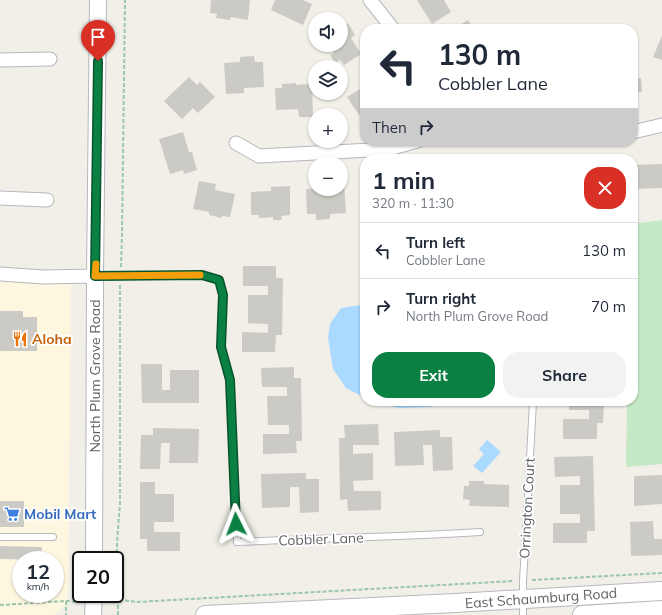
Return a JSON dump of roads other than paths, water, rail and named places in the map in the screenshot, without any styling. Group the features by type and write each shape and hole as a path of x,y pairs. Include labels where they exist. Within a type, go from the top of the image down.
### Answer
{"main road":[{"name":"East Schaumburg Road","path":"205,615 447,604 522,607 662,591"},
{"name":"East Schaumburg Road","path":"582,615 662,610"}],"street":[{"name":"North Plum Grove Road","path":"94,551 98,0"},
{"path":"370,0 389,24"},
{"path":"0,60 50,59"},
{"path":"638,131 662,125"},
{"path":"236,143 259,156 389,149 400,146"},
{"path":"0,198 47,200"},
{"path":"0,274 44,277 95,276"},
{"path":"93,615 94,603"}],"lane":[{"name":"Cobbler Lane","path":"95,276 202,275 219,280 223,295 221,347 230,380 237,542 480,532"},
{"name":"Orrington Court","path":"522,607 533,406"},
{"path":"0,537 52,537"}],"water":[{"path":"360,305 360,395 346,388 333,369 328,338 330,324 341,308"},
{"path":"389,406 434,406 430,407 400,408"},
{"path":"487,440 501,452 482,473 473,466 484,454 479,449"}],"place":[{"name":"Aloha","path":"20,339"},
{"name":"Mobil Mart","path":"12,514"}]}
